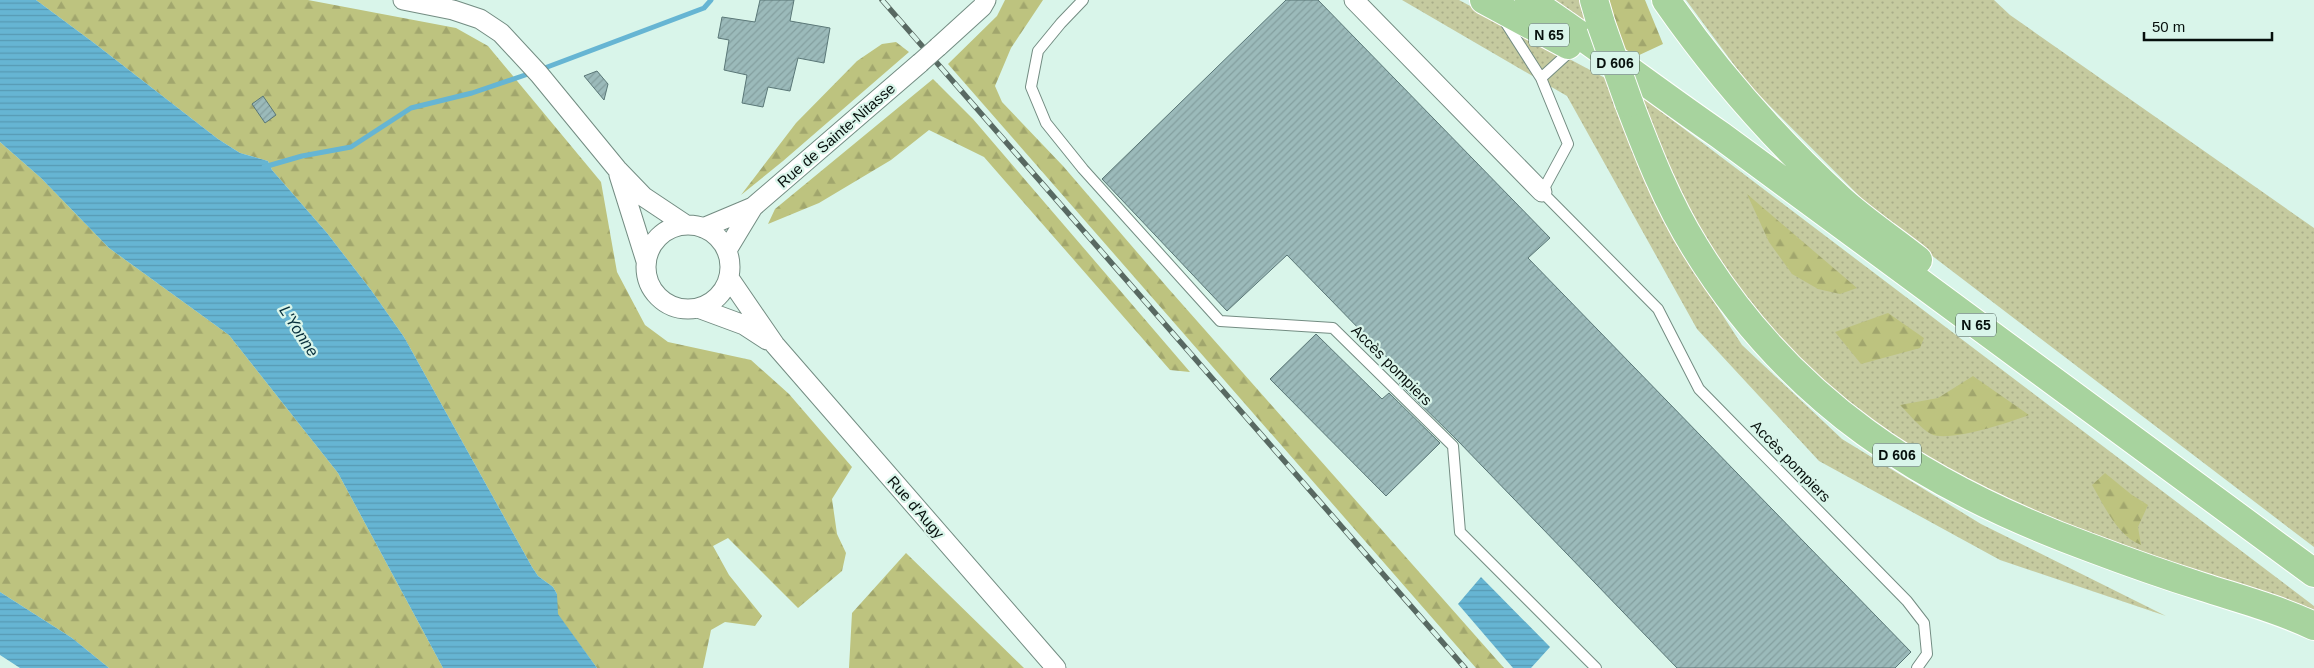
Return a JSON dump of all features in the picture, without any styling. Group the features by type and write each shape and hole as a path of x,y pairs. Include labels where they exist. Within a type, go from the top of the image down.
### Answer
{"main road":[{"name":"N 65","path":"1529,0 1581,34 1635,92"},
{"path":"1666,0 1720,73 1841,200 2202,479 2233,512 2314,573"},
{"name":"N 65","path":"1490,3 1574,48 1635,92 1720,135 1918,283 2233,512"},
{"name":"D 606","path":"1598,12 1635,92 1648,154 1667,196 1695,246 1719,284 1750,325 1787,366 1840,415 1885,448 1985,505 2090,548 2267,608 2314,626"}],"street":[{"path":"403,0 453,10 480,19 501,33 536,70 617,169 644,197 695,226 713,233 727,250 730,264 729,278 725,288 718,297 698,308 685,309 671,306 660,298 651,287 646,274 646,260 617,169"},
{"name":"Rue de Sainte-Nitasse","path":"727,250 753,207 920,63 982,7 986,0"},
{"path":"1354,0 1542,192"},
{"name":"Rue de Sainte-Nitasse","path":"695,226 753,207"},
{"path":"646,260 651,247 660,235 672,228 695,226"},
{"name":"Rue d'Augy","path":"729,278 775,345 1056,668"},
{"name":"Rue d'Augy","path":"698,308 744,325 775,345"}],"lane":[{"name":"Accès pompiers","path":"1083,0 1061,22 1038,51 1031,87 1046,123 1083,169 1220,321 1333,328 1454,446 1460,532 1596,668"},
{"path":"1490,3 1541,78 1568,144 1542,192"},
{"path":"1541,78 1574,48"},
{"name":"Accès pompiers","path":"1542,192 1658,309 1699,389 1907,601 1924,623 1927,654 1917,668"}],"green space":[{"path":"36,0 308,0 456,28 488,46 601,182 617,272 645,325 668,342 751,360 789,394 852,467 832,499 837,534 846,553 842,571 798,608 728,538 713,546 729,575 762,616 755,626 725,622 711,630 703,668 597,668 557,614 557,594 553,587 538,576 532,567 404,337 327,233 272,170 268,161 240,153 218,139"},
{"path":"1005,0 1043,0 1011,48 995,86 1002,102 1063,166 1167,287 1504,668 1476,668 948,64 997,16"},
{"path":"1402,0 1459,0 1605,78 1679,248 1742,345 1842,439 1981,524 2166,616 2000,560 1819,461 1697,329 1567,96"},
{"path":"1546,0 1583,0 1593,33"},
{"path":"1607,0 1645,0 1663,44 1635,57 1622,48"},
{"path":"1686,0 1994,0 2010,15 2314,228 2314,547 1876,213 1749,85"},
{"path":"896,42 909,52 741,195 796,123 857,61 882,44"},
{"path":"933,79 973,119 1190,372 1170,370 984,157 929,130 891,160 819,203 768,224 775,209"},
{"path":"1638,94 2314,606 2314,619 1987,499 1846,409 1730,286 1688,211"},
{"path":"0,142 41,178 109,248 229,335 338,473 443,668 109,668 72,638 0,592"},
{"path":"1747,194 1857,288 1840,294 1818,289 1792,274 1769,242"},
{"path":"1888,313 1924,338 1920,348 1861,364 1835,332"},
{"path":"1973,376 2029,415 1965,434 1939,436 1931,434 1923,428 1900,405 1938,398"},
{"path":"2105,473 2132,495 2148,505 2138,527 2141,545 2132,541 2118,527 2092,485"},
{"path":"906,553 1024,668 849,668 852,613"}],"water":[{"name":"L'Yonne","path":"0,0 36,0 218,139 240,153 268,161 272,170 327,233 404,337 532,567 538,576 553,587 557,594 558,614 597,668 443,668 338,473 229,335 109,248 41,178 0,142"},
{"path":"1481,577 1550,647 1531,668 1513,668 1458,604"},
{"path":"0,592 72,638 109,668 20,668 0,655"}],"building":[{"path":"760,0 794,0 790,21 830,28 824,63 798,58 790,91 768,87 763,107 742,103 747,75 724,70 729,40 718,38 722,17 755,22"},
{"path":"1286,0 1318,0 1550,238 1528,258 1911,652 1895,668 1677,668 1458,441 1399,383 1406,377 1287,255 1227,311 1102,179"},
{"path":"597,71 608,84 604,100 584,76"},
{"path":"263,96 276,115 265,123 252,104"},
{"path":"1316,334 1382,399 1389,393 1440,443 1386,496 1270,379"}],"waterway":[{"path":"542,69 704,8 711,0"},
{"path":"264,167 302,156 351,147 411,108 472,93 531,73"}],"railway":[{"path":"882,0 1465,668"}]}
